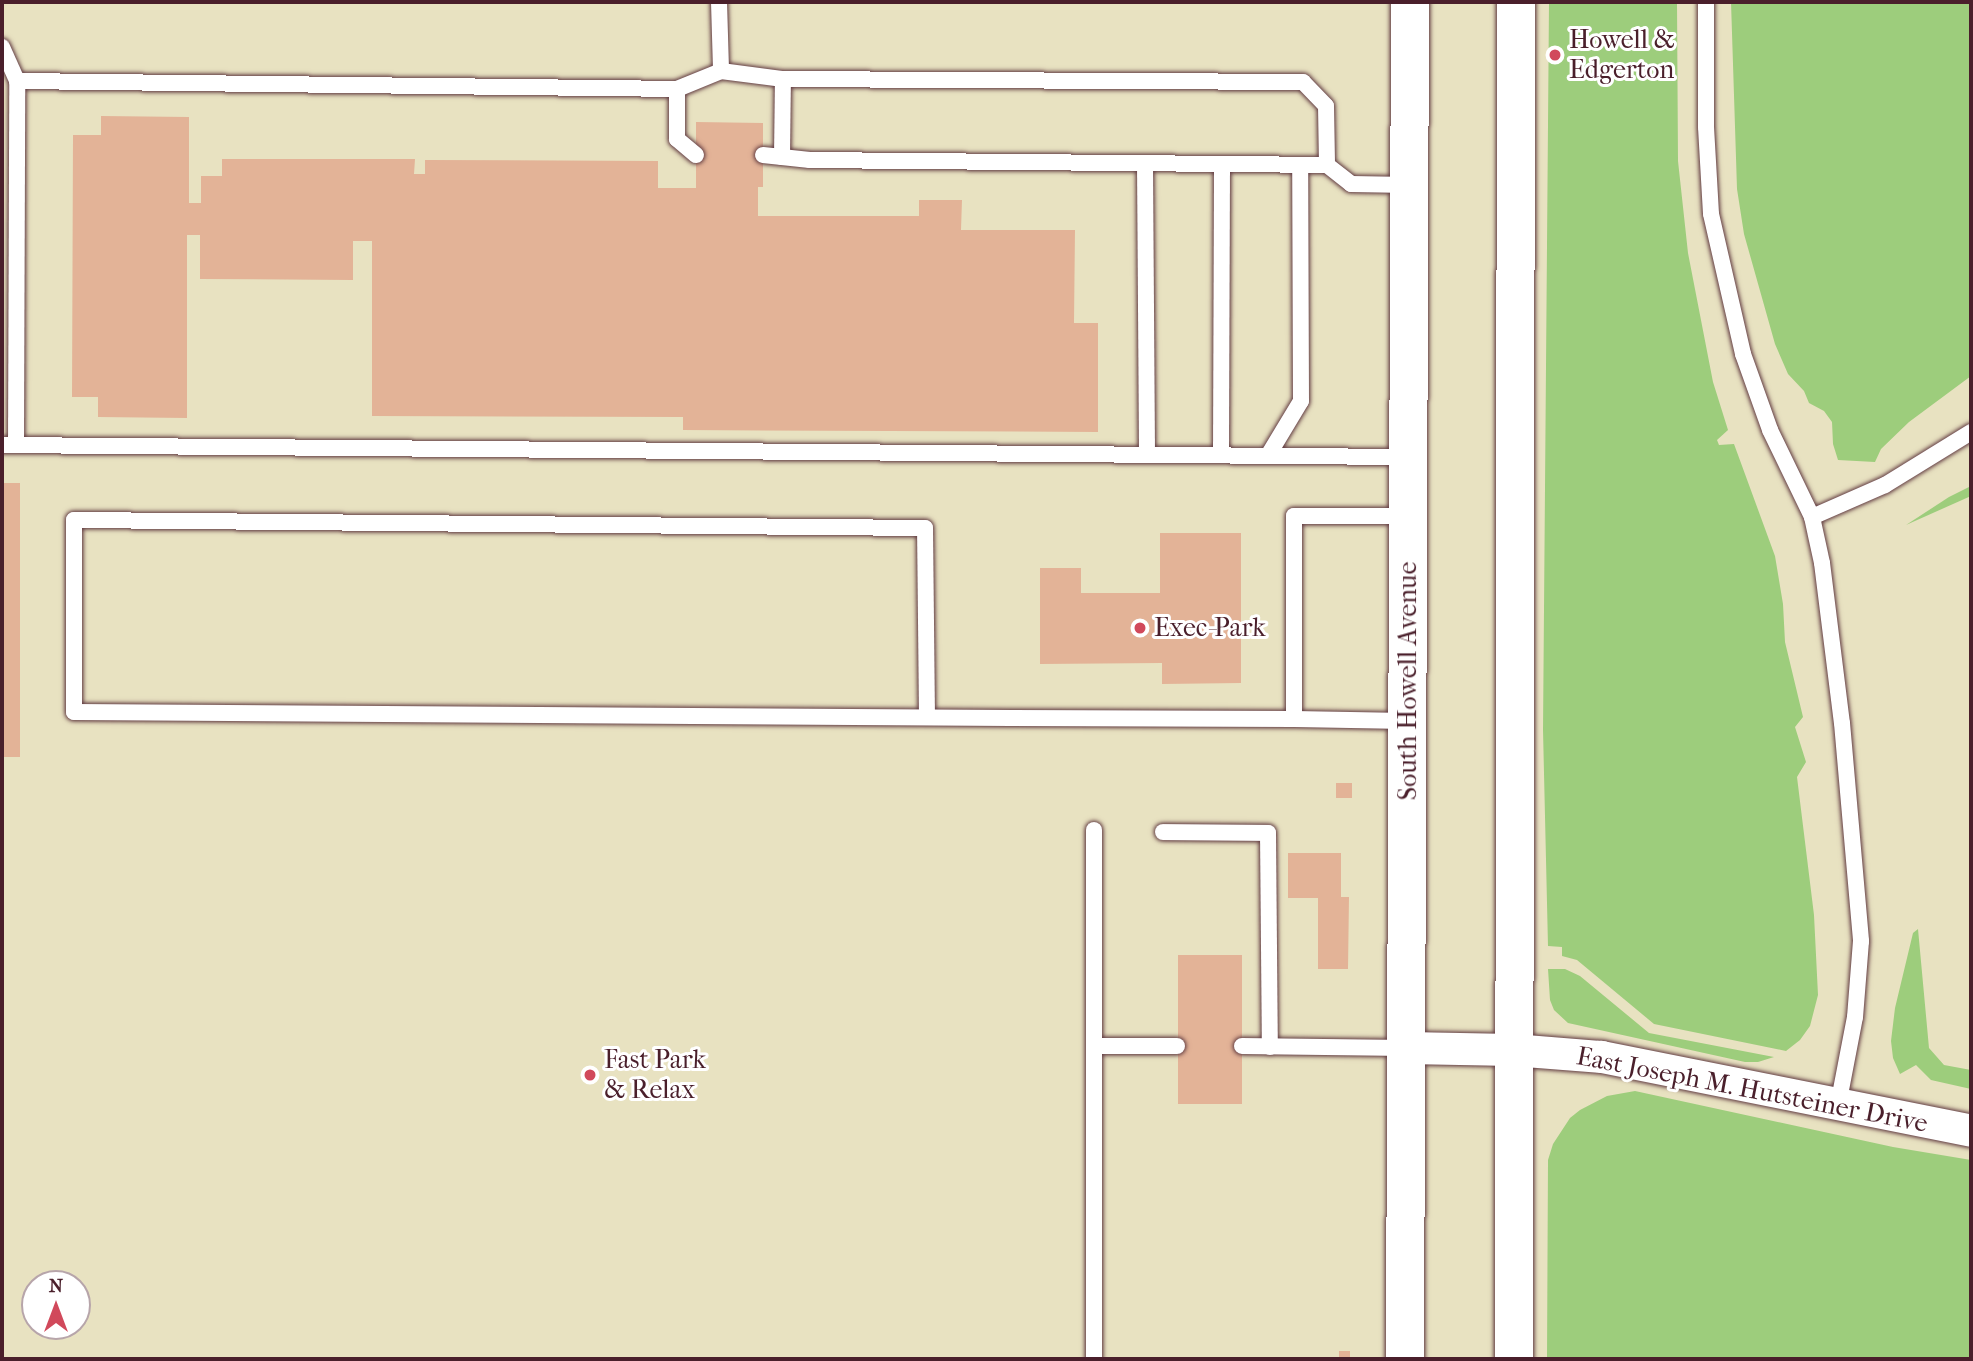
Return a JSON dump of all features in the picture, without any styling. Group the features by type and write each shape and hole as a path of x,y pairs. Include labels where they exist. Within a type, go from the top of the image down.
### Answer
{"main road":[{"name":"South Howell Avenue","path":"1405,1359 1410,2"},
{"path":"1514,1359 1516,2"}],"street":[{"name":"East Joseph M. Hutsteiner Drive","path":"1407,1048 1513,1050 1602,1057 1971,1131"}],"lane":[{"path":"719,2 722,71"},
{"path":"1706,2 1707,170 1713,226 1743,354 1770,430 1812,517 1822,563 1841,709 1861,941 1855,1017 1838,1105"},
{"path":"2,47 17,81 9,445 1409,457"},
{"path":"17,81 677,89 722,71 783,79 1303,82 1326,106 1327,165"},
{"path":"782,157 783,79"},
{"path":"677,89 677,139 696,155"},
{"path":"763,155 1145,164 1327,165 1351,184 1410,185"},
{"path":"1145,164 1147,453"},
{"path":"1222,165 1222,454"},
{"path":"1269,454 1301,401 1300,165"},
{"path":"1812,517 1885,485 1971,432"},
{"path":"1294,719 1294,516 1409,516"},
{"path":"927,718 925,528 74,520 74,712 927,718 1294,719 1408,721"},
{"path":"1094,830 1094,1359"},
{"path":"1163,832 1268,833 1270,1047"},
{"path":"1094,1046 1177,1046"},
{"path":"1242,1046 1407,1048"}],"green space":[{"path":"1549,2 1677,2 1678,161 1688,253 1713,382 1728,430 1717,440 1719,445 1734,444 1775,556 1783,604 1785,642 1803,717 1795,727 1806,762 1797,777 1814,915 1818,995 1810,1026 1800,1040 1786,1051 1654,1024 1577,960 1562,956 1562,947 1548,946 1543,730"},
{"path":"1731,2 1971,2 1971,376 1909,422 1881,449 1875,462 1838,460 1833,444 1832,422 1824,411 1809,403 1804,391 1788,374 1775,344 1744,234 1737,189"},
{"path":"1971,486 1971,496 1906,525 1949,497"},
{"path":"1918,929 1929,1048 1944,1065 1971,1070 1971,1089 1931,1080 1916,1065 1900,1074 1893,1058 1891,1041 1895,1008 1913,933"},
{"path":"1548,969 1565,969 1580,976 1649,1033 1774,1057 1758,1062 1745,1062 1568,1023 1554,1010 1550,1000"},
{"path":"1635,1091 1893,1147 1971,1160 1971,1359 1547,1359 1548,1160 1553,1144 1570,1118 1580,1110 1607,1096"}],"building":[{"path":"101,116 189,117 189,203 201,203 201,176 222,176 222,159 415,159 414,174 425,174 425,160 658,161 658,188 696,188 696,122 763,123 763,187 758,187 758,216 919,216 919,200 962,200 961,230 1075,230 1074,323 1098,323 1098,432 683,430 683,417 372,416 372,241 353,241 353,280 200,279 200,235 187,235 187,418 98,417 98,397 72,397 73,135 101,135"},
{"path":"2,483 20,483 20,757 2,757"},
{"name":"Exec-Park","path":"1160,533 1241,533 1241,683 1162,684 1162,663 1040,664 1040,568 1081,568 1081,593 1160,593"},
{"path":"1336,783 1352,783 1352,798 1336,798"},
{"path":"1288,853 1341,853 1341,897 1349,897 1348,969 1318,969 1318,898 1288,898"},
{"path":"1178,955 1242,955 1242,1104 1178,1104"},
{"path":"1339,1351 1350,1351 1350,1359 1339,1359"}],"place":[{"name":"Howell & Edgerton","path":"1555,55"},
{"name":"Exec-Park","path":"1140,628"},
{"name":"Fast Park & Relax","path":"590,1075"}]}
